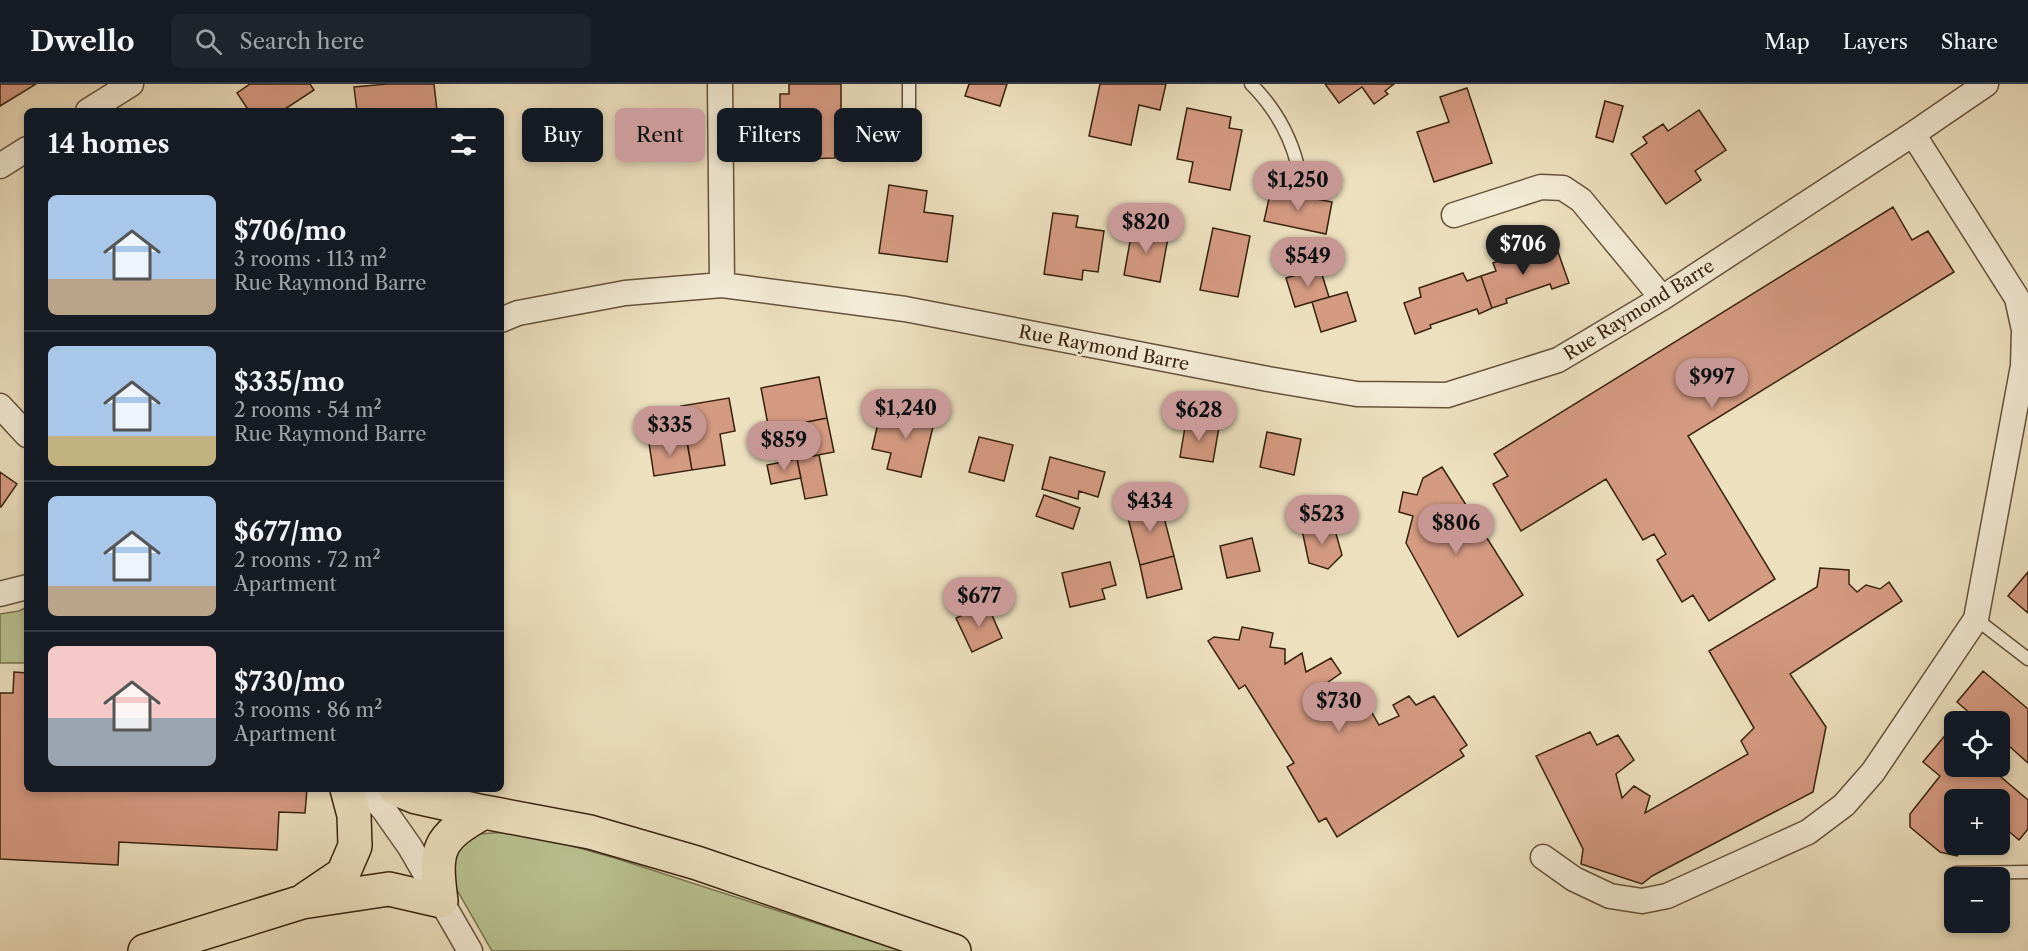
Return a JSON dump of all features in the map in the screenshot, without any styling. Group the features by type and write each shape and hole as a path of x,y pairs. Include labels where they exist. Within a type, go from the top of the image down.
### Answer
{"highway":[{"path":"302,902 343,874 356,846 354,816 348,792"},
{"path":"404,792 416,797 484,812 590,832 697,863 954,951"},
{"path":"145,951 302,902 389,889 441,901 437,870 442,843 461,824 484,812"}],"street":[{"path":"93,108 131,84"},
{"path":"720,84 722,285"},
{"name":"Rue Raymond Barre","path":"504,319 518,313 625,293 722,285 905,309 1268,380 1357,394 1447,395 1558,360 1662,298 1986,84"},
{"path":"1543,857 1574,879 1601,892 1642,901 1667,896 1808,832 1844,805 1873,772 1976,619 2021,420 2024,330 2017,298 1913,134"},
{"path":"0,166 24,151"},
{"path":"1454,215 1541,186 1563,188 1581,200 1662,298"},
{"path":"0,406 24,432"},
{"path":"0,594 24,587"},
{"path":"368,792 397,828 471,951"}],"lane":[{"path":"909,84 909,108"},
{"path":"1251,84 1280,119 1297,164"},
{"path":"1976,619 2028,659"},
{"path":"2010,872 2028,872"}],"green space":[{"path":"24,608 24,663 0,663 0,614"},
{"path":"520,831 618,859 902,951 492,951 453,883 451,849 478,834"}],"building":[{"path":"0,84 36,84 0,106"},
{"path":"250,84 310,84 314,90 287,108 247,108 237,93"},
{"path":"434,84 437,108 357,108 354,87"},
{"path":"789,84 841,84 841,108 834,108 834,158 822,158 822,108 780,108 780,94 789,94"},
{"path":"969,84 1007,84 1000,106 965,96"},
{"path":"1100,84 1166,84 1160,110 1139,105 1131,145 1089,136"},
{"path":"1325,84 1394,84 1385,91 1388,94 1374,104 1362,87 1339,103"},
{"path":"1467,88 1492,163 1434,182 1417,132 1449,122 1440,97"},
{"path":"1605,101 1623,106 1613,142 1596,137"},
{"path":"1187,108 1231,117 1229,128 1242,130 1230,190 1189,182 1193,162 1177,159"},
{"path":"1699,110 1726,150 1695,171 1701,180 1666,204 1631,154 1647,143 1643,137 1663,124 1668,131"},
{"path":"889,185 927,191 924,212 953,216 947,262 879,253"},
{"path":"1271,190 1332,202 1326,234 1264,221"},
{"path":"1893,207 1912,240 1928,231 1954,272 1688,436 1775,579 1709,621 1693,595 1682,602 1657,560 1666,554 1654,534 1643,540 1606,479 1521,531 1493,484 1508,476 1494,454"},
{"path":"1053,213 1078,216 1076,227 1104,231 1098,272 1083,270 1082,280 1044,274"},
{"path":"1133,225 1169,232 1160,282 1124,275"},
{"path":"1213,228 1250,236 1238,297 1200,290"},
{"path":"1538,247 1542,258 1558,252 1569,283 1552,289 1550,284 1506,299 1507,303 1492,308 1481,276 1496,271 1493,263"},
{"path":"1320,268 1329,297 1295,307 1286,278"},
{"path":"1463,273 1467,281 1481,276 1492,308 1479,314 1477,309 1430,325 1431,328 1415,334 1404,303 1421,297 1419,288"},
{"path":"1347,292 1356,321 1321,332 1312,302"},
{"path":"819,377 827,418 769,430 761,388"},
{"path":"729,398 735,431 720,434 725,465 692,470 681,406"},
{"path":"903,406 936,414 921,477 887,469 891,453 872,449 880,415 899,420"},
{"path":"827,418 834,452 797,459 791,425"},
{"path":"1186,421 1219,427 1213,462 1180,457"},
{"path":"1267,432 1301,439 1294,475 1260,467"},
{"path":"686,437 692,470 654,476 649,443"},
{"path":"979,437 1013,445 1004,481 969,472"},
{"path":"819,455 827,495 805,499 797,459"},
{"path":"1050,457 1105,472 1098,497 1079,491 1078,499 1042,489"},
{"path":"797,459 801,478 771,484 767,465"},
{"path":"1442,467 1523,595 1458,637 1406,543 1413,516 1399,512 1403,492 1417,495 1423,478"},
{"path":"0,472 17,484 1,507 0,506"},
{"path":"1044,495 1080,508 1073,529 1036,516"},
{"path":"1160,502 1174,556 1140,565 1126,510"},
{"path":"1333,523 1342,555 1328,569 1309,563 1302,530"},
{"path":"1252,538 1260,571 1227,578 1220,546"},
{"path":"1174,556 1182,589 1147,598 1140,565"},
{"path":"1110,562 1116,585 1102,589 1105,599 1070,607 1062,573"},
{"path":"1820,568 1849,570 1849,584 1857,592 1866,585 1880,589 1889,582 1902,601 1790,674 1826,727 1813,792 1652,876 1642,884 1581,864 1583,849 1536,756 1590,732 1597,745 1618,735 1634,760 1616,774 1622,798 1634,786 1650,796 1645,813 1748,754 1741,741 1754,728 1709,651 1817,587"},
{"path":"2028,572 2028,613 2008,596"},
{"path":"987,604 1002,638 972,652 956,618"},
{"path":"1242,627 1273,633 1270,647 1285,649 1285,664 1302,653 1306,672 1331,658 1341,673 1324,685 1336,702 1352,695 1364,715 1371,711 1379,725 1399,716 1393,705 1409,696 1416,705 1434,696 1467,745 1460,750 1464,756 1337,837 1326,818 1319,822 1287,767 1294,763 1245,685 1239,689 1208,641 1214,637 1239,640"},
{"path":"1983,671 2028,709 2028,763 2010,747 2010,711 1967,711 1957,702"},
{"path":"14,672 24,673 24,792 307,792 305,813 279,812 277,850 119,842 118,865 0,859 0,693 13,693"},
{"path":"1944,737 1944,777 2001,777 2028,800 2028,829 2019,840 2010,832 2010,789 1944,789 1944,853 1940,852 1910,827 1910,814 1940,776 1923,762"}]}
